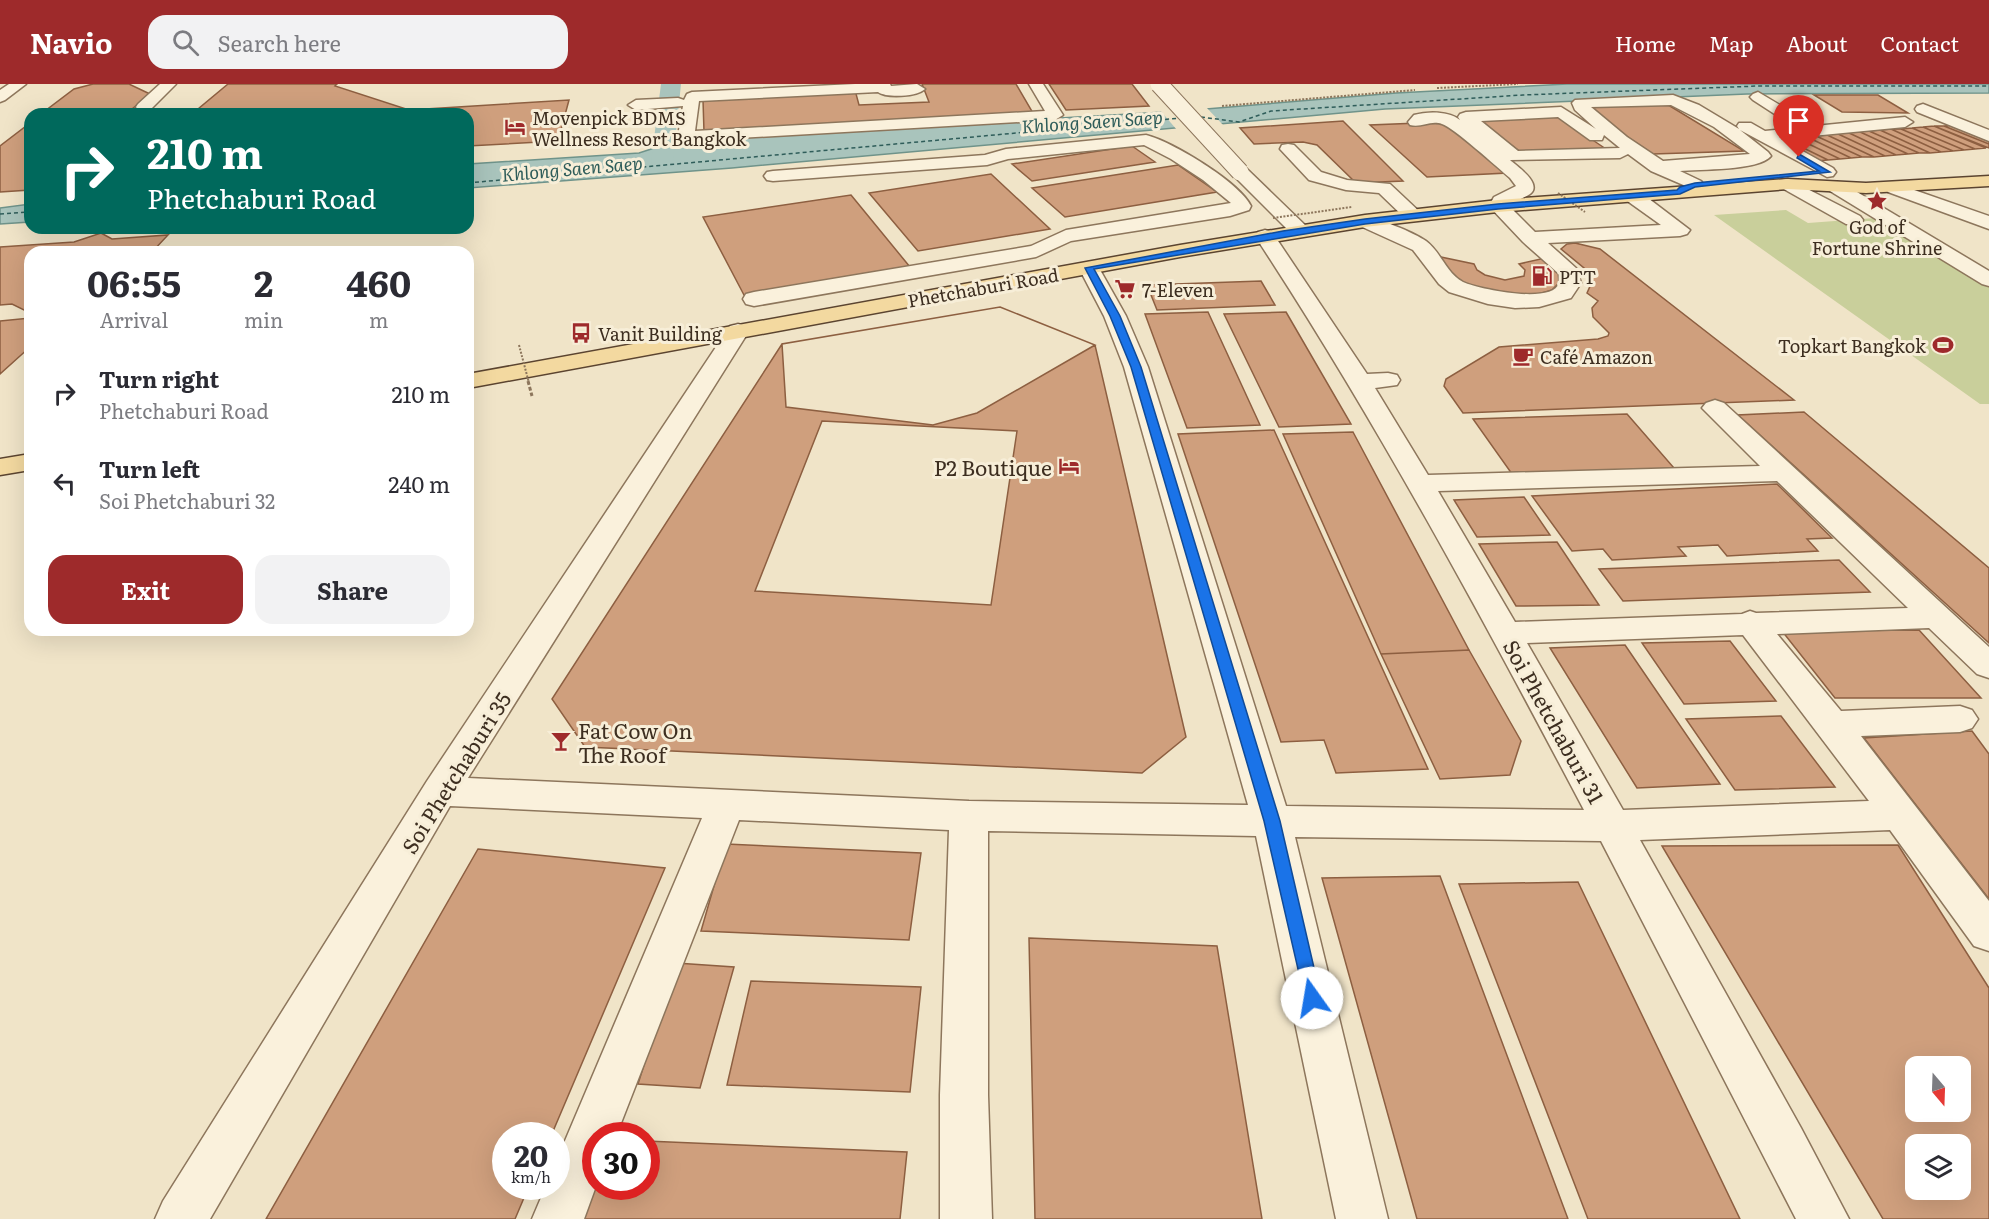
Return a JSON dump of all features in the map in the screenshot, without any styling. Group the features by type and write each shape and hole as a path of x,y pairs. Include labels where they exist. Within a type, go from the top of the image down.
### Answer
{"main road":[{"name":"Phetchaburi Road","path":"1682,190 1832,179 1850,170"},
{"name":"Phetchaburi Road","path":"474,380 746,315 1089,268 1180,251 1269,227 1300,231 1359,214 1413,215 1682,190 1832,179 1894,188 1989,181"},
{"path":"0,467 24,463"}],"street":[{"path":"0,97 19,84"},
{"path":"144,107 169,84"},
{"path":"636,105 677,110 679,85 700,84"},
{"path":"917,89 885,91 884,85 692,97 686,136 1055,115 1036,84"},
{"path":"1159,84 1240,172 1300,231"},
{"path":"1673,84 1832,179 1989,280"},
{"path":"1758,97 1812,131"},
{"path":"1657,167 1745,161 1762,156 1734,134 1683,102 1673,100 1580,104 1623,144 1657,167 1682,190"},
{"path":"1923,109 1989,136"},
{"path":"1620,153 1514,156 1466,117 1561,112 1620,153 1682,190"},
{"path":"1359,214 1420,246 1446,280 1457,287 1496,299 1515,301 1539,300 1563,293 1570,283 1569,272 1498,206 1501,201 1525,189 1525,185 1516,174 1450,120 1431,117 1420,118 1416,122"},
{"path":"1762,136 1905,122"},
{"path":"746,315 1036,251 1066,236 1230,210 1242,206 1239,200 1209,176 1177,155 1146,140 1006,153 987,160 773,176"},
{"path":"1288,149 1315,176 1346,186 1384,188 1413,215"},
{"path":"1788,184 1853,220"},
{"path":"1894,188 1989,223"},
{"path":"1530,238 1680,230 1633,196"},
{"path":"1148,223 1180,251"},
{"name":"Soi Phetchaburi 31","path":"1269,227 1298,283 1373,381 1421,483 1614,826 1823,1219"},
{"path":"1089,268 1115,316 1136,367 1272,821 1362,1219"},
{"name":"Soi Phetchaburi 35","path":"181,1219 440,791 746,315"},
{"path":"1715,408 1989,666"},
{"path":"1421,483 1786,473"},
{"path":"1505,633 1750,622 1939,617"},
{"path":"1750,622 1832,724 1989,933"},
{"path":"1832,724 1960,719"},
{"path":"440,791 969,816 1614,826 1899,816"},
{"path":"558,1219 726,805"},
{"path":"966,1219 964,1095 969,816"}],"path":[{"path":"1432,89 1518,84"},
{"path":"1239,105 1420,90"},
{"path":"1558,193 1585,212"},
{"path":"1269,227 1359,214"},
{"path":"519,345 532,396"}],"green space":[{"name":"Topkart Bangkok","path":"1786,210 1808,223 1875,218 1989,287 1989,404 1980,404 1714,215"}],"water":[{"name":"Khlong Saen Saep","path":"1567,84 1989,84 1989,93 1747,94 1385,109 732,168 474,188 474,164 639,153 679,140 1182,111 1396,93"},
{"path":"24,205 24,222 0,224 0,208"}],"pier":[{"path":"1205,106 1224,126 1177,130 1159,109"}],"building":[{"path":"93,84 129,84 150,94 133,108 49,108 74,89"},
{"name":"Movenpick BDMS Wellness Resort Bangkok","path":"228,84 337,84 335,86 403,108 199,108"},
{"path":"922,84 1016,84 1033,113 704,132 703,100 855,90 859,105 929,102"},
{"path":"1049,84 1132,84 1149,106 1066,110"},
{"path":"1814,95 1878,95 1908,113 1842,112"},
{"name":"Movenpick BDMS Wellness Resort Bangkok","path":"569,100 558,141 474,146 474,108 441,108"},
{"path":"1665,103 1744,151 1653,154 1582,106"},
{"path":"1554,114 1606,149 1522,153 1475,118"},
{"path":"1343,121 1403,181 1356,183 1317,145 1303,142 1254,144 1240,128"},
{"path":"1444,122 1507,173 1427,177 1370,125"},
{"path":"1955,125 1989,139 1989,144 1944,126"},
{"path":"1934,126 1944,126 1989,144 1989,148"},
{"path":"1934,126 1986,148 1975,149 1923,127"},
{"path":"1923,127 1975,149 1964,150 1912,128"},
{"path":"24,128 24,190 0,192 0,146"},
{"path":"1912,128 1964,150 1953,151 1901,129"},
{"path":"1891,129 1901,129 1953,151 1941,152"},
{"path":"1891,129 1941,152 1930,153 1880,130"},
{"path":"1880,130 1930,153 1919,153 1869,131"},
{"path":"1858,131 1869,131 1919,153 1908,154"},
{"path":"1858,131 1908,154 1896,155 1847,132"},
{"path":"1847,132 1896,155 1885,156 1836,133"},
{"path":"1836,133 1885,156 1874,157 1825,134"},
{"path":"1825,134 1874,157 1862,157 1814,135"},
{"path":"1803,135 1814,135 1862,157 1851,158"},
{"path":"1803,135 1851,158 1840,159 1792,136"},
{"path":"1792,136 1840,159 1828,160 1781,137"},
{"path":"1781,137 1828,160 1816,161 1770,138"},
{"path":"1132,146 1155,162 1032,181 1012,164"},
{"path":"1178,165 1217,192 1065,217 1032,188"},
{"path":"991,174 1050,229 918,251 869,193"},
{"path":"851,195 910,267 744,295 703,217"},
{"path":"98,234 112,239 168,235 158,246 24,246 24,310 12,304 0,305 0,247 74,242"},
{"path":"1575,243 1600,249 1794,400 1463,413 1444,386 1446,379 1499,347 1598,339 1608,336 1609,333 1593,317 1592,308 1598,301 1587,293 1591,284 1590,273 1561,249 1567,244"},
{"name":"PTT","path":"1441,257 1474,264 1477,270 1485,275 1505,280 1524,276 1525,270 1519,264 1545,258 1561,276 1558,284 1552,290 1535,295 1494,293 1458,281 1443,266"},
{"path":"1261,281 1275,305 1157,310 1147,285"},
{"path":"1000,307 1095,345 977,413 933,425 786,407 782,344"},
{"path":"1000,307 1095,345 1186,737 1142,773 585,747 552,699 782,344"},
{"path":"1208,312 1260,425 1187,428 1145,314"},
{"path":"1286,312 1351,424 1279,427 1224,314"},
{"path":"24,319 24,352 0,374 0,321"},
{"path":"1804,412 1989,568 1989,643 1738,415"},
{"path":"1627,414 1674,468 1512,474 1473,419"},
{"path":"822,421 1017,431 991,605 755,591"},
{"path":"1274,430 1428,769 1336,773 1324,740 1281,742 1178,434"},
{"path":"1353,432 1469,650 1381,654 1283,434"},
{"path":"1777,484 1832,538 1807,539 1818,551 1727,556 1718,545 1678,547 1686,556 1612,560 1603,549 1572,551 1532,496"},
{"path":"1524,497 1550,535 1477,537 1454,500"},
{"path":"1557,542 1599,605 1516,606 1479,544"},
{"path":"1839,560 1870,592 1623,601 1599,569"},
{"path":"1919,630 1981,698 1835,698 1782,631"},
{"path":"1730,641 1776,701 1684,704 1642,643"},
{"path":"1625,645 1720,784 1637,788 1550,648"},
{"path":"1469,650 1521,741 1510,775 1440,779 1381,654"},
{"path":"1781,716 1835,787 1735,790 1686,719"},
{"path":"1972,731 1989,754 1989,899 1864,738"},
{"path":"726,844 921,853 909,940 701,931"},
{"path":"1898,845 1989,988 1989,1219 1883,1219 1662,846"},
{"path":"478,849 665,868 557,1122 492,1122 492,1200 523,1200 515,1219 266,1219"},
{"path":"1440,876 1568,1219 1417,1219 1322,878"},
{"path":"1578,882 1740,1219 1588,1219 1459,884"},
{"path":"1029,938 1217,946 1262,1219 1035,1219"},
{"path":"676,963 734,967 700,1088 638,1084"},
{"path":"751,981 921,987 910,1092 727,1085"},
{"path":"660,1142 907,1152 900,1219 571,1219 585,1200 660,1200"}],"waterway":[{"path":"662,162 671,84"}],"ferry route":[{"path":"1201,117 1239,122 1271,111 1523,95 1758,86 1989,86"},
{"path":"474,182 1181,118"},
{"path":"0,214 24,212"}],"place":[{"name":"Movenpick BDMS Wellness Resort Bangkok","path":"515,127"},
{"name":"God of Fortune Shrine","path":"1877,201"},
{"name":"PTT","path":"1542,276"},
{"name":"7-Eleven","path":"1125,289"},
{"name":"Vanit Building","path":"581,333"},
{"name":"Topkart Bangkok","path":"1943,345"},
{"name":"Café Amazon","path":"1523,356"},
{"name":"P2 Boutique","path":"1069,466"},
{"name":"Fat Cow On The Roof","path":"561,741"}],"route":[{"path":"1312,998 1272,821 1136,367 1115,316 1089,268 1283,233 1365,221 1498,206 1680,192 1683,188 1695,185 1827,172 1799,157"}]}
